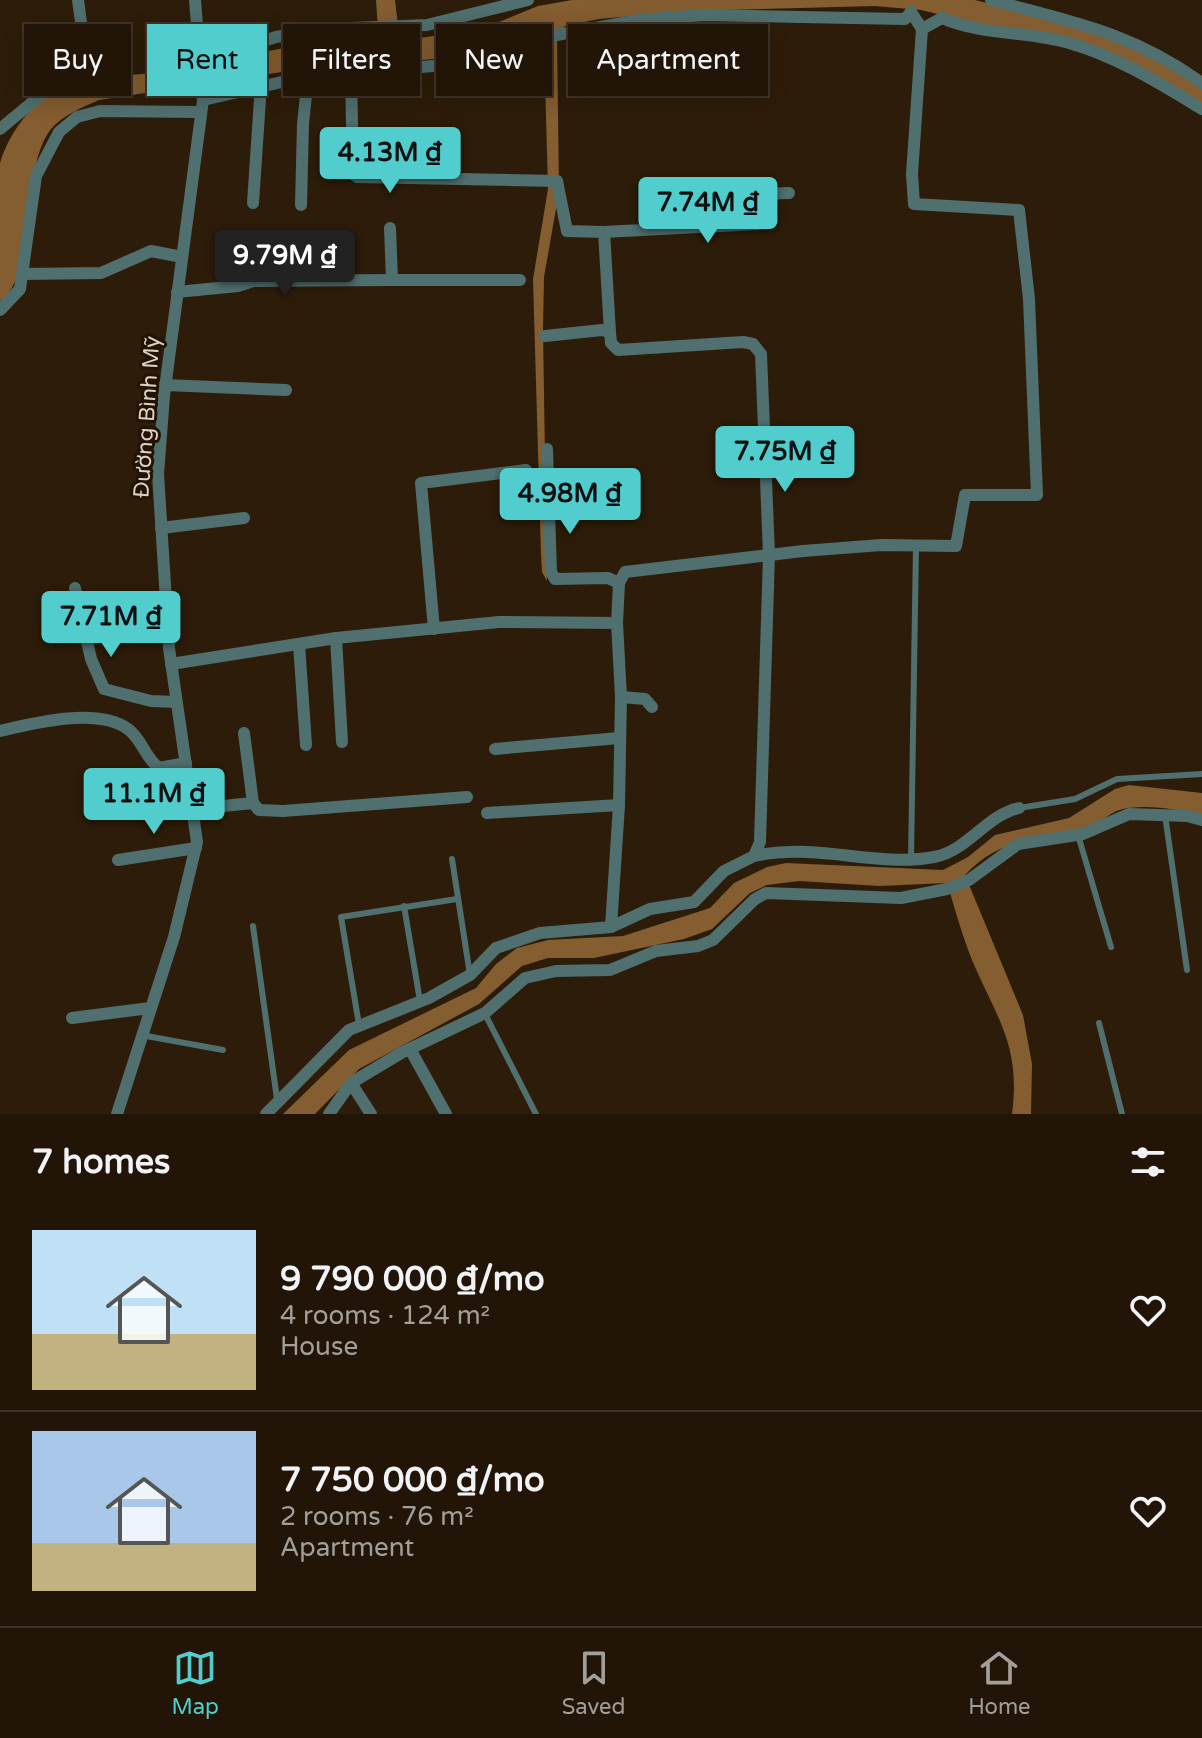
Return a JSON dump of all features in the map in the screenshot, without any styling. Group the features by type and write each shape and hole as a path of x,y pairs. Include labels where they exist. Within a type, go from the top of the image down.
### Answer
{"street":[{"path":"0,129 58,81 87,67 78,0"},
{"name":"Đường Bình Mỹ","path":"195,0 196,24"},
{"path":"267,40 374,25 427,25 528,0"},
{"path":"991,0 1098,27 1154,52 1202,83"},
{"path":"420,68 483,62 540,38 607,24 704,15 905,19 911,12 922,29 912,198 917,205 1019,210 1029,299 1038,492 1032,498 965,495 959,544 881,545 625,572 619,583 617,623 621,697 619,805 611,927"},
{"path":"922,29 942,18 965,28 1003,30 1069,43 1129,66 1202,109"},
{"name":"Đường Bình Mỹ","path":"117,1114 189,884 196,848 171,664 158,474 165,385 201,96"},
{"path":"0,310 20,289 36,176 59,132 77,117 100,111 201,101 219,96"},
{"path":"253,203 260,96"},
{"path":"301,205 306,96"},
{"path":"351,96 353,174 357,177 557,181 567,231 757,224 758,201 763,194 789,193"},
{"path":"390,228 392,280"},
{"path":"604,232 610,332 618,350 743,342 753,344 761,354 769,555 763,819 754,856"},
{"path":"23,274 101,273 151,251 182,257"},
{"path":"177,292 238,286 253,281 520,280"},
{"path":"545,336 602,330 610,332"},
{"path":"165,385 286,390"},
{"path":"547,449 551,572 555,579 608,578 619,583"},
{"path":"434,629 421,483 526,470"},
{"path":"161,528 244,518"},
{"path":"75,588 91,659 104,689 140,699 176,702"},
{"path":"171,664 336,638 499,622 617,623"},
{"path":"336,638 342,742"},
{"path":"299,644 306,745"},
{"path":"621,697 645,699 652,707"},
{"path":"0,731 59,716 117,724 130,730 159,768 186,763"},
{"path":"244,733 253,803 259,810 283,811 467,797"},
{"path":"495,749 619,738"},
{"path":"193,809 253,803"},
{"path":"487,813 619,805"},
{"path":"266,1114 277,1099 349,1030 420,1001 470,975 496,948 519,938 611,927 650,909 694,902 724,871 754,856 806,849 911,859 936,857 956,849 981,827 1019,808"},
{"path":"329,1114 351,1083 410,1049 485,1013 531,975 556,971 610,970 656,951 698,946 713,940 755,899 766,893 901,898 947,889 969,880 1018,844 1078,835 1129,814 1202,820"},
{"path":"118,860 196,848"},
{"path":"72,1018 150,1008"},
{"path":"410,1049 446,1114"},
{"path":"351,1083 371,1114"}],"lane":[{"path":"911,859 916,546"},
{"path":"1019,808 1075,799 1117,779 1202,774"},
{"path":"1165,815 1187,970"},
{"path":"1078,835 1111,947"},
{"path":"452,859 470,975"},
{"path":"359,1025 341,917 457,899"},
{"path":"404,906 420,1001"},
{"path":"253,926 277,1099"},
{"path":"485,1013 536,1114"},
{"path":"1099,1023 1122,1114"},
{"path":"141,1035 223,1050"}],"shaded area":[{"path":"376,0 395,0 398,24 378,24"},
{"path":"572,0 975,0 1121,37 1202,85 1202,107 1118,57 921,10 875,6 687,11 599,19 565,26 557,34 559,192 544,277 547,581 542,572 541,555 533,279 548,189 545,96 552,96 552,24 494,24 538,6"},
{"path":"436,36 436,59 420,60 420,38"},
{"path":"283,49 283,72 267,74 267,52"},
{"path":"147,73 147,93 131,95 131,74"},
{"path":"46,96 125,96 99,100 67,116 51,129 41,147 35,169 20,269 12,288 0,301 0,163 15,130"},
{"path":"1129,785 1202,793 1202,817 1157,807 1122,809 1090,826 1023,841 994,852 965,875 1023,1015 1032,1064 1031,1114 1012,1114 1013,1069 1005,1033 968,951 947,883 879,886 799,881 767,885 750,893 712,929 684,939 594,958 548,958 522,966 479,1004 359,1069 315,1114 283,1114 349,1050 476,988 496,964 517,948 548,940 623,936 710,908 734,883 767,867 786,863 943,870 968,857 995,835 1069,818 1115,789"}]}
